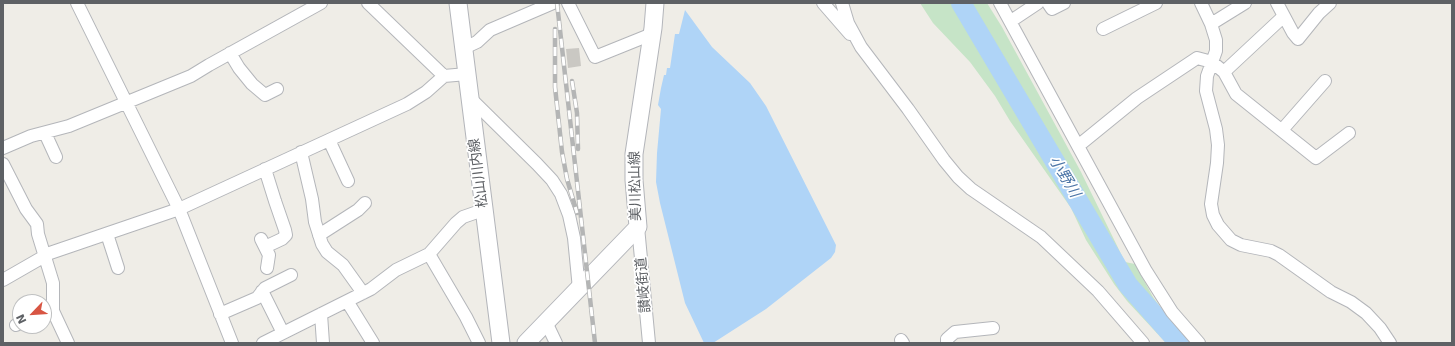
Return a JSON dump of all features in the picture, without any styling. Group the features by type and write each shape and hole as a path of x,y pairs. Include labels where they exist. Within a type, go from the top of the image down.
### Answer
{"main road":[{"name":"松山川内線","path":"458,3 501,343"},
{"name":"美川松山線","path":"526,343 638,227 634,180 634,154 652,34 655,3"}],"street":[{"path":"77,3 179,209 232,343"},
{"path":"3,148 31,136 70,126 191,76 322,3"},
{"path":"368,3 444,76"},
{"path":"464,48 477,42 490,30 553,3"},
{"path":"568,3 595,57 652,34"},
{"path":"822,3 861,47 958,177 971,189 1041,236 1098,291 1143,343"},
{"path":"842,3 848,23 861,47"},
{"path":"1000,3 1159,292 1199,343"},
{"path":"1011,21 1038,3"},
{"path":"1048,3 1052,9 1064,3"},
{"path":"1103,29 1156,3"},
{"path":"1201,3 1211,24 1216,40 1216,51 1207,76 1206,90 1216,129 1218,145 1211,204 1213,215 1218,225 1231,240 1241,245 1271,251 1279,255 1332,292 1351,302 1366,313 1380,328 1390,343"},
{"path":"1211,24 1245,3"},
{"path":"1277,3 1298,39 1319,13 1330,3"},
{"path":"1224,72 1284,16"},
{"path":"230,53 239,68 252,84 265,95 277,89"},
{"path":"1078,146 1136,98 1196,58 1212,62 1224,72 1236,94 1316,158 1349,133"},
{"path":"3,280 46,256 179,209 407,104 426,92 444,76 467,74"},
{"path":"1282,130 1325,82"},
{"path":"469,96 537,164 552,180 561,194 569,215 574,238 579,289"},
{"path":"45,133 56,157"},
{"path":"329,140 348,181"},
{"path":"301,152 312,199 314,222 319,235 327,252 343,265 363,293"},
{"path":"3,164 26,209 37,224 38,234 53,282 51,294"},
{"path":"265,169 286,235 282,239 263,243 269,255 267,268"},
{"path":"319,235 358,210 365,203"},
{"path":"264,343 371,289 396,270 429,254 463,217 483,210"},
{"name":"讃岐街道","path":"638,227 649,343"},
{"path":"107,234 118,268"},
{"path":"429,254 466,317 479,343"},
{"path":"220,314 257,298 265,288 291,275"},
{"path":"262,291 283,333"},
{"path":"348,301 373,343"},
{"path":"52,310 68,343"},
{"path":"321,314 323,343"},
{"path":"546,322 556,343"},
{"path":"944,342 955,332 994,328"}],"green space":[{"path":"920,3 987,3 1002,27 1081,172 1125,262 1135,264 1153,297 1173,324 1191,343 1166,343 1127,301 1114,284 1086,240 1071,208 1010,121 995,96 970,62 933,23"}],"water":[{"path":"685,10 712,47 750,83 766,106 836,245 835,252 831,258 766,309 713,343 704,343 685,303 656,182 661,109 658,105 664,75 666,75 667,68 670,68 675,34 679,34"}],"building":[{"path":"579,48 581,66 568,68 566,49"}],"waterway":[{"name":"小野川","path":"961,3 1128,285 1179,343"}],"railway":[{"path":"557,3 595,343"},
{"path":"555,29 555,87 562,152 567,179 577,213"},
{"path":"572,81 577,113 578,149"}]}
